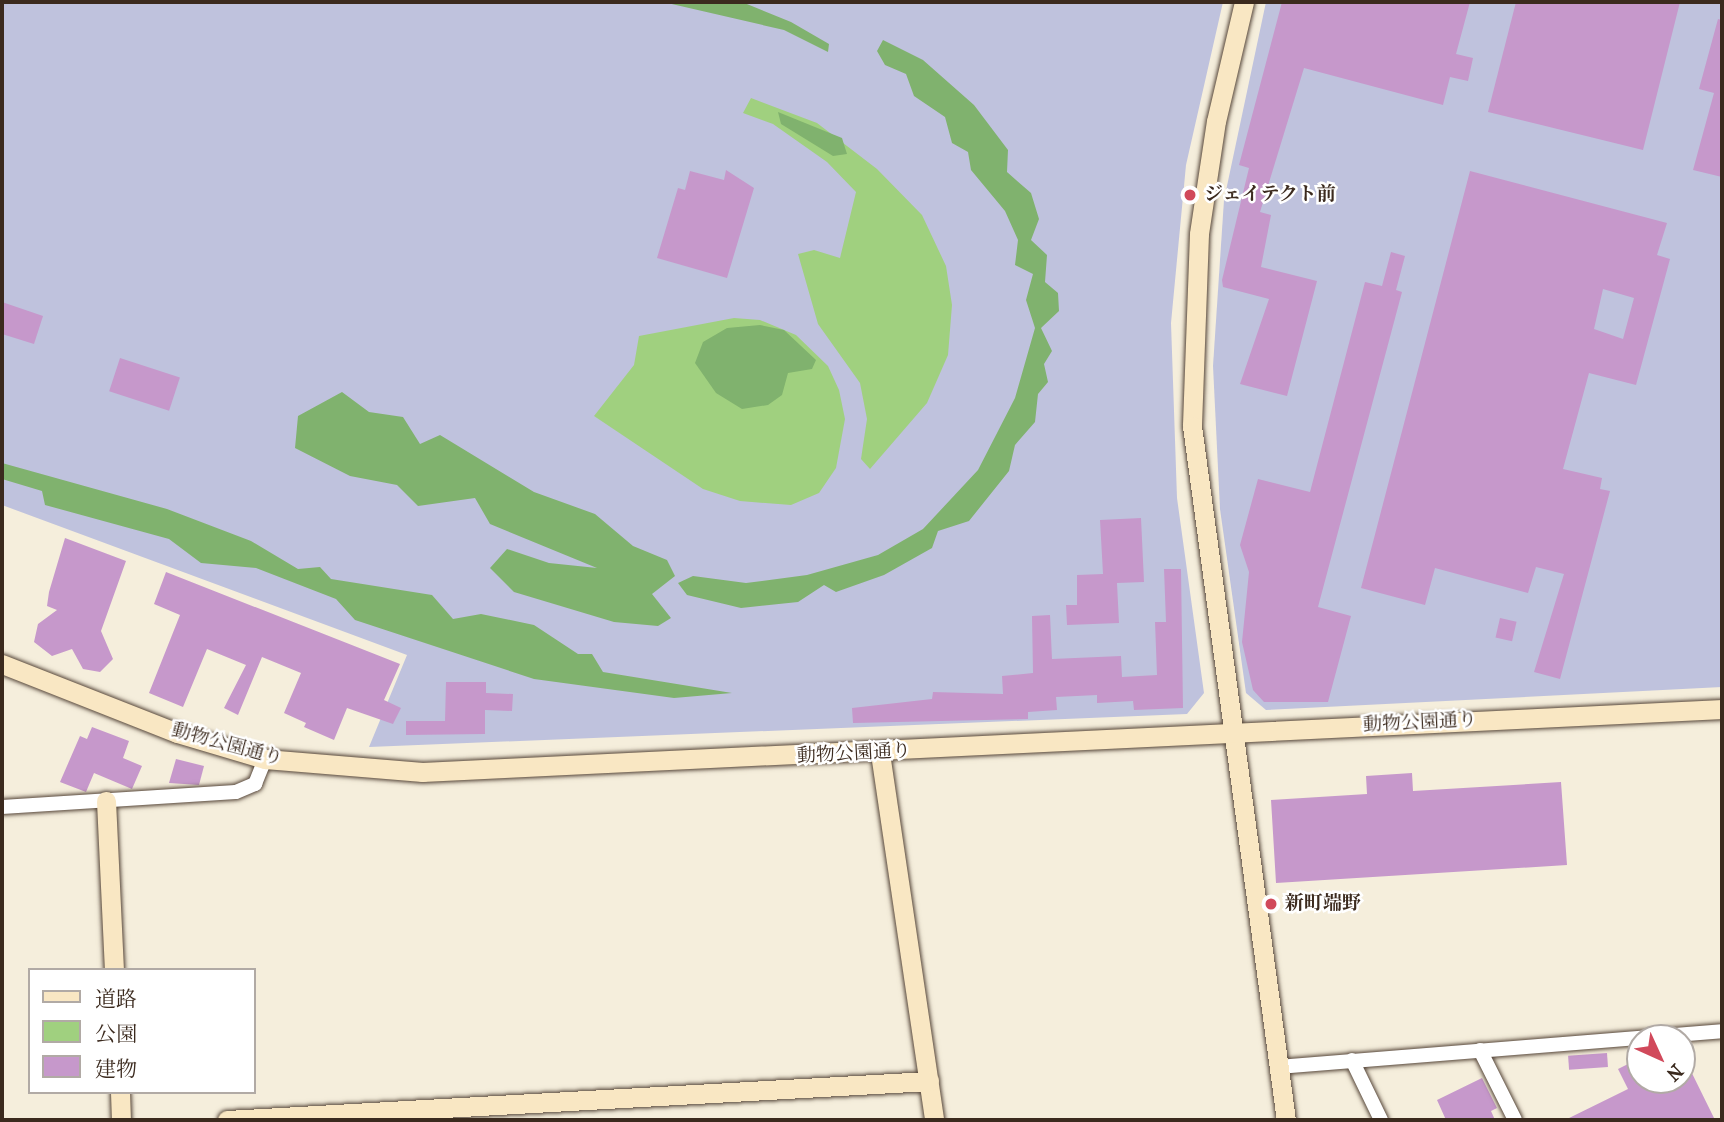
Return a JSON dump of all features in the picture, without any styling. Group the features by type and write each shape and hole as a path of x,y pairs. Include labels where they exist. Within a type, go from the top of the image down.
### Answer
{"street":[{"path":"1244,2 1204,196 1192,351 1198,499 1229,733 1286,1120"},
{"name":"動物公園通り","path":"2,664 177,733 265,758 422,772 880,753 1722,709"},
{"path":"880,753 934,1120"},
{"path":"2,807 236,792 255,784 265,758"},
{"path":"106,801 114,968"},
{"path":"1278,1067 1722,1031"},
{"path":"1480,1050 1515,1120"},
{"path":"1352,1060 1381,1120"},
{"path":"227,1120 344,1117 929,1080"},
{"path":"120,1094 121,1120"}],"shaded area":[{"path":"2,2 1223,2 1186,165 1171,323 1177,498 1204,693 1187,714 369,747 407,655 2,505"},
{"path":"1266,2 1722,2 1722,687 1266,710 1246,693 1220,509 1213,366 1224,200"}],"green space":[{"path":"663,2 742,2 791,22 829,44 828,52 784,30"},
{"path":"883,40 923,60 974,105 1008,150 1007,172 1031,193 1039,219 1031,240 1047,255 1045,282 1058,293 1059,311 1041,328 1052,351 1044,364 1048,382 1038,394 1035,422 1015,445 1009,471 969,521 938,531 932,548 884,575 836,592 824,585 798,602 741,608 687,595 678,583 693,576 746,583 807,575 878,555 923,529 978,470 1015,398 1035,328 1026,300 1033,274 1015,265 1018,240 1005,211 971,170 968,152 952,143 945,117 914,96 906,74 885,65 877,51"},
{"path":"751,98 817,123 877,169 922,215 946,266 952,305 948,355 927,403 870,469 861,459 867,419 860,383 818,324 798,254 814,250 840,258 856,192 827,162 773,124 743,113"},
{"path":"778,112 842,138 847,154 833,156 781,124"},
{"path":"734,318 760,320 796,335 828,366 839,390 845,419 836,468 819,493 791,505 740,501 703,489 594,416 634,365 639,336"},
{"path":"760,325 784,330 816,360 812,369 788,373 782,395 768,405 742,409 716,393 695,363 703,342 727,328"},
{"path":"342,392 369,412 403,417 420,444 440,435 534,492 595,514 633,546 667,560 675,576 652,594 671,618 658,626 614,622 514,592 490,568 507,549 549,563 597,568 490,524 475,498 418,506 397,485 350,476 295,448 298,416"},
{"path":"2,463 167,509 251,541 298,569 320,567 331,579 432,595 453,619 481,614 534,625 578,654 592,654 603,672 732,693 674,698 534,679 355,620 336,599 256,568 201,563 169,539 45,505 42,491 2,479"}],"building":[{"path":"1282,2 1470,2 1456,54 1473,58 1468,81 1450,77 1443,105 1304,68 1260,212 1271,215 1261,267 1317,281 1287,396 1240,384 1269,299 1223,287 1222,280 1249,168 1239,165"},
{"path":"1516,2 1680,2 1643,150 1488,112"},
{"path":"1718,19 1722,20 1722,177 1693,170 1714,93 1699,89"},
{"path":"726,170 754,188 727,278 657,258 678,188 685,190 690,171 724,180"},
{"path":"1470,171 1667,223 1657,255 1670,259 1636,385 1589,373 1563,469 1602,478 1600,489 1610,491 1560,679 1534,672 1564,574 1536,567 1528,593 1435,568 1425,605 1361,588","holes":["1603,289 1634,298 1623,339 1594,329"]},
{"path":"1391,252 1405,256 1396,290 1402,292 1318,607 1351,616 1328,702 1264,702 1253,690 1242,642 1249,572 1240,545 1258,479 1310,492 1365,282 1382,286"},
{"path":"2,302 43,316 34,344 2,334"},
{"path":"120,358 180,377 169,411 109,391"},
{"path":"1141,518 1144,582 1117,583 1119,623 1067,625 1066,605 1077,605 1077,575 1103,574 1100,520"},
{"path":"65,538 126,561 101,631 113,659 100,672 83,669 72,649 52,656 34,642 38,624 57,610 47,606"},
{"path":"1164,569 1181,569 1183,708 1134,710 1133,701 1097,703 1097,695 1056,697 1057,710 1028,712 1028,719 853,723 852,708 932,699 933,692 1003,694 1002,676 1033,673 1032,616 1050,615 1052,659 1121,656 1122,677 1157,675 1155,622 1166,622"},
{"path":"166,572 400,664 384,700 401,708 393,724 347,708 334,740 304,727 306,723 284,713 301,673 262,657 238,715 224,708 246,665 207,649 183,707 149,693 180,615 154,604"},
{"path":"1500,618 1517,622 1512,641 1496,637"},
{"path":"446,682 486,682 486,693 513,694 512,711 485,710 485,734 406,735 406,721 445,721"},
{"path":"92,727 129,741 123,758 142,766 132,789 94,773 86,792 60,782 80,736 87,739"},
{"path":"176,759 204,766 199,785 169,783"},
{"path":"1412,773 1413,791 1561,782 1567,865 1276,883 1271,800 1367,794 1366,776"},
{"path":"1607,1053 1608,1067 1569,1070 1568,1056"},
{"path":"1626,1065 1626,1085 1618,1069"},
{"path":"1482,1078 1497,1108 1491,1111 1495,1120 1446,1120 1437,1100"},
{"path":"1696,1081 1715,1120 1565,1120 1626,1090 1626,1094 1696,1094"}],"place":[{"name":"ジェイテクト前","path":"1190,195"},
{"name":"新町端野","path":"1271,904"}]}
